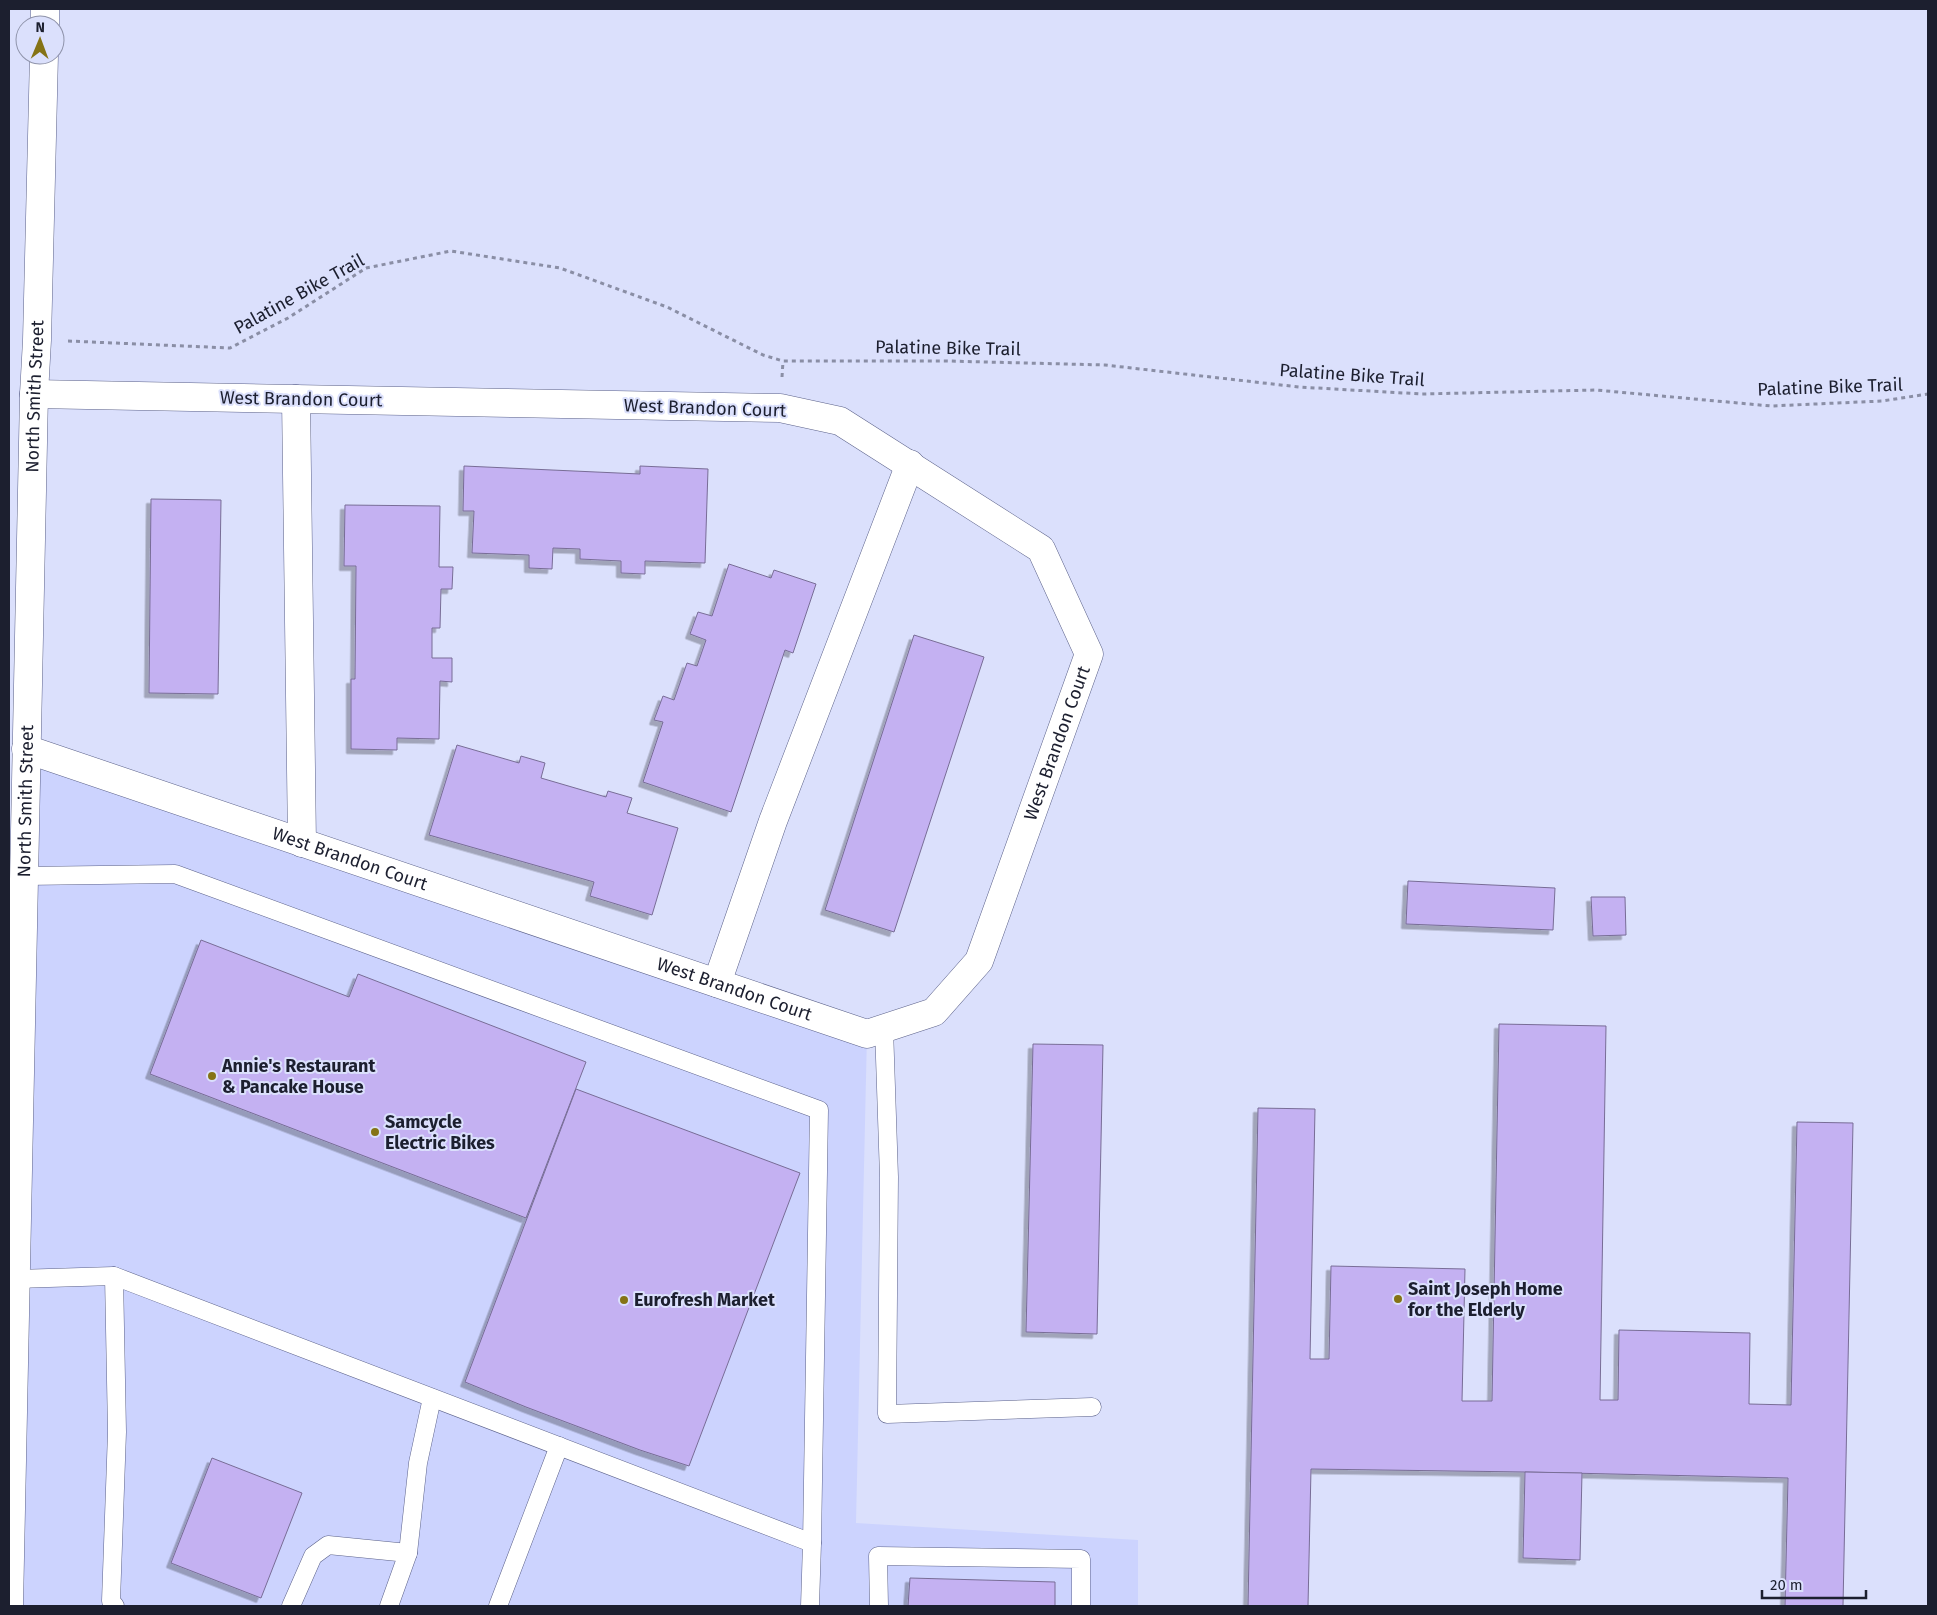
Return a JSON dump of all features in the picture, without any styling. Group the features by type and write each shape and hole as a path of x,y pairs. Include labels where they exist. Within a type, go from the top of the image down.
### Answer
{"street":[{"name":"North Smith Street","path":"9,1606 16,1279 19,888 26,749 44,65"},
{"name":"West Brandon Court","path":"26,749 867,1034 934,1012 979,961 1089,654 1041,549 840,421 780,408 34,394"},
{"path":"296,399 302,842"},
{"path":"717,983 773,821 910,464"}],"lane":[{"path":"19,888 175,874 819,1110 810,1606"},
{"path":"884,1028 889,1177 887,1414 1092,1407"},
{"path":"16,1279 114,1276 812,1543"},
{"path":"114,1276 117,1432 111,1601 115,1606"},
{"path":"389,1606 408,1552 418,1464 432,1398"},
{"path":"498,1606 559,1446"},
{"path":"291,1606 313,1556 328,1545 408,1552"},
{"path":"879,1606 878,1556 1081,1559 1081,1606"}],"path":[{"name":"Palatine Bike Trail","path":"37,340 230,348 288,318 366,268 451,251 560,268 667,307 763,355 783,361 947,361 1106,365 1309,388 1422,394 1596,390 1771,406 1882,401 1928,394"}],"shaded area":[{"path":"26,749 867,1034 856,1523 1138,1540 1138,1606 9,1606"}],"building":[{"path":"464,466 640,474 640,466 708,469 705,563 645,561 645,574 621,573 621,561 580,559 580,549 553,548 552,569 529,568 529,555 472,553 474,511 463,511"},
{"path":"151,499 221,500 218,694 149,693"},
{"path":"345,505 440,506 439,567 453,567 452,589 441,589 440,628 432,628 432,658 452,658 452,682 440,681 439,739 397,738 397,750 351,749 351,679 355,679 356,566 344,566"},
{"path":"729,564 771,578 774,570 816,584 793,653 785,650 731,812 643,782 663,722 654,720 663,696 674,700 687,663 697,666 706,640 690,634 698,612 712,616"},
{"path":"914,635 984,657 894,932 825,910"},
{"path":"457,745 519,763 521,756 545,763 541,778 606,797 608,791 632,798 627,813 678,828 652,915 590,896 594,882 429,835"},
{"path":"1408,881 1555,888 1553,930 1406,924"},
{"path":"1591,897 1625,897 1626,935 1593,936"},
{"path":"201,940 349,997 358,974 586,1062 526,1218 150,1074"},
{"name":"Saint Joseph Home for the Elderly","path":"1499,1024 1606,1026 1600,1400 1618,1400 1619,1330 1750,1333 1749,1404 1791,1405 1797,1122 1853,1123 1843,1606 1785,1606 1788,1478 1311,1469 1308,1606 1248,1606 1258,1108 1315,1109 1310,1359 1329,1359 1331,1266 1465,1269 1462,1401 1492,1401"},
{"path":"1033,1044 1103,1045 1097,1334 1026,1332"},
{"name":"Eurofresh Market","path":"576,1089 800,1173 689,1466 640,1450 465,1382"},
{"path":"212,1458 302,1493 261,1598 171,1563"},
{"path":"1525,1472 1582,1473 1580,1560 1523,1558"},
{"path":"910,1578 1055,1582 1055,1606 908,1606"}],"place":[{"name":"Annie's Restaurant & Pancake House","path":"212,1076"},
{"name":"Samcycle Electric Bikes","path":"375,1132"},
{"name":"Saint Joseph Home for the Elderly","path":"1398,1299"},
{"name":"Eurofresh Market","path":"624,1300"}]}
